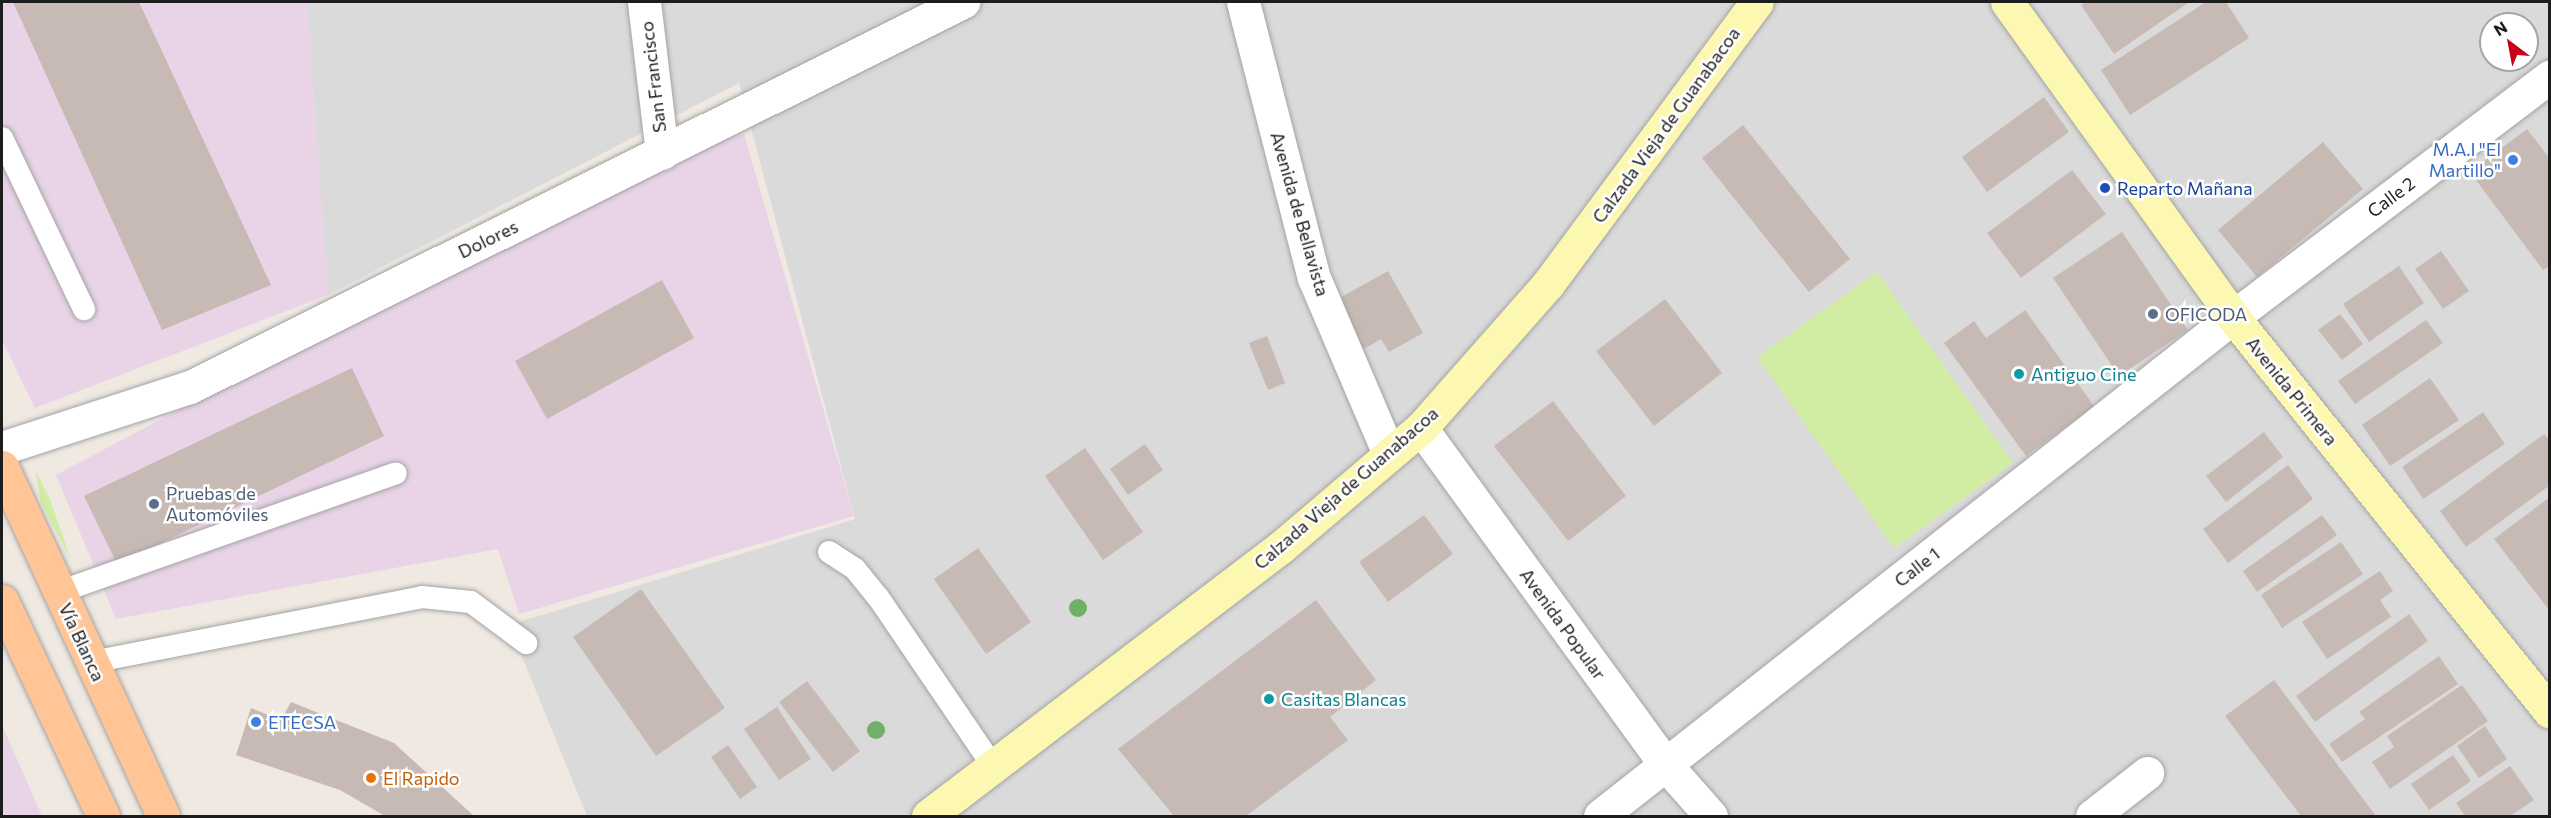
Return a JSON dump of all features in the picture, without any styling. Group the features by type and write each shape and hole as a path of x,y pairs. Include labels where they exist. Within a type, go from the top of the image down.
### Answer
{"main road":[{"name":"Calzada Vieja de Guanabacoa","path":"928,816 1281,547 1421,428 1548,284 1757,2"},
{"name":"Avenida Primera","path":"2007,2 2233,317 2550,712"},
{"name":"Vía Blanca","path":"2,467 163,816"},
{"path":"2,601 103,816"}],"street":[{"name":"San Francisco","path":"644,2 662,153"},
{"name":"Dolores","path":"2,448 190,387 963,2"},
{"name":"Avenida de Bellavista","path":"1243,2 1314,278 1389,454"},
{"name":"Calle 2","path":"2233,317 2550,76"},
{"name":"Calle 1","path":"1600,816 2233,317"},
{"name":"Avenida Popular","path":"1421,428 1666,765 1711,816"},
{"path":"2092,816 2147,773"}],"lane":[{"path":"2,138 84,309"},
{"path":"59,592 396,473"},
{"path":"829,552 855,569 878,597 993,766"},
{"path":"92,662 422,597 471,602 526,643"}],"shaded area":[{"path":"2,2 307,2 328,295 35,408 2,340"},
{"path":"307,2 2549,2 2549,816 587,816 509,625 855,519 739,83 328,295"},
{"path":"744,134 854,516 519,614 498,549 116,619 56,475 662,153"},
{"path":"2,725 42,816 2,816"}],"green space":[{"path":"1877,272 2013,463 1894,548 1757,357"},
{"path":"35,470 50,499 71,560 41,503"}],"building":[{"path":"13,2 139,2 271,285 162,330"},
{"path":"2086,2 2188,3 2114,54 2081,5"},
{"path":"2206,2 2226,2 2249,38 2130,115 2101,70"},
{"path":"2044,97 2069,132 1987,192 1962,157"},
{"path":"1743,125 1850,259 1809,292 1702,158"},
{"path":"2527,129 2550,159 2550,266 2543,270 2470,172"},
{"path":"2323,142 2363,189 2257,277 2218,230"},
{"path":"2072,170 2106,214 2021,278 1987,233"},
{"path":"2122,232 2188,330 2119,376 2053,278"},
{"path":"2441,251 2469,291 2443,309 2415,269"},
{"path":"2399,266 2424,303 2369,342 2343,304"},
{"path":"1388,271 1423,333 1389,352 1381,339 1364,349 1336,300"},
{"path":"662,280 694,338 547,419 515,361"},
{"path":"1665,299 1722,373 1654,426 1596,351"},
{"name":"Antiguo Cine","path":"2025,310 2094,406 2026,456 1944,343 1974,321 1986,338"},
{"path":"2340,314 2363,344 2342,360 2318,330"},
{"path":"2426,320 2443,343 2355,404 2338,381"},
{"path":"1267,336 1285,383 1268,390 1249,343"},
{"path":"352,368 384,436 117,564 84,496"},
{"path":"2430,378 2459,420 2390,466 2362,425"},
{"path":"1553,401 1626,496 1568,541 1494,446"},
{"path":"2483,412 2505,444 2423,499 2402,467"},
{"path":"2264,432 2283,457 2226,502 2206,476"},
{"path":"2544,434 2550,441 2550,485 2466,547 2440,511"},
{"path":"1145,444 1163,470 1128,495 1110,469"},
{"path":"1085,448 1143,532 1103,560 1045,476"},
{"path":"2288,465 2313,499 2228,563 2203,529"},
{"path":"2550,497 2550,611 2494,539"},
{"path":"1424,515 1453,554 1388,602 1359,562"},
{"path":"2322,515 2337,535 2257,592 2243,571"},
{"path":"2341,542 2363,574 2282,628 2261,595"},
{"path":"978,548 1031,622 986,654 934,579"},
{"path":"2380,571 2393,591 2380,600 2391,617 2327,659 2302,622"},
{"path":"641,589 725,708 656,756 573,637"},
{"name":"Casitas Blancas","path":"1316,600 1376,680 1330,717 1348,740 1246,816 1174,816 1118,749"},
{"path":"2409,614 2428,641 2315,722 2296,696"},
{"path":"2439,656 2458,684 2342,762 2329,744 2365,719 2359,712"},
{"path":"2274,680 2376,816 2301,816 2225,716"},
{"path":"807,681 860,751 833,772 779,702"},
{"path":"2462,685 2488,721 2390,789 2372,762 2394,747 2387,736"},
{"path":"291,702 394,743 474,816 385,816 340,790 236,755 251,708 281,720"},
{"path":"777,707 811,759 779,780 744,729"},
{"path":"2485,726 2507,759 2479,778 2457,746"},
{"path":"728,745 757,787 740,799 711,757"},
{"path":"2453,755 2471,781 2429,810 2411,784"},
{"path":"2510,766 2534,800 2510,816 2465,816 2456,803"}],"place":[{"name":"M.A.I \"El Martillo\"","path":"2513,160"},
{"name":"Reparto Mañana","path":"2105,188"},
{"name":"OFICODA","path":"2153,314"},
{"name":"Antiguo Cine","path":"2019,374"},
{"name":"Pruebas de Automóviles","path":"154,504"},
{"name":"Casitas Blancas","path":"1269,699"},
{"name":"ETECSA","path":"256,722"},
{"name":"El Rapido","path":"371,778"}]}
